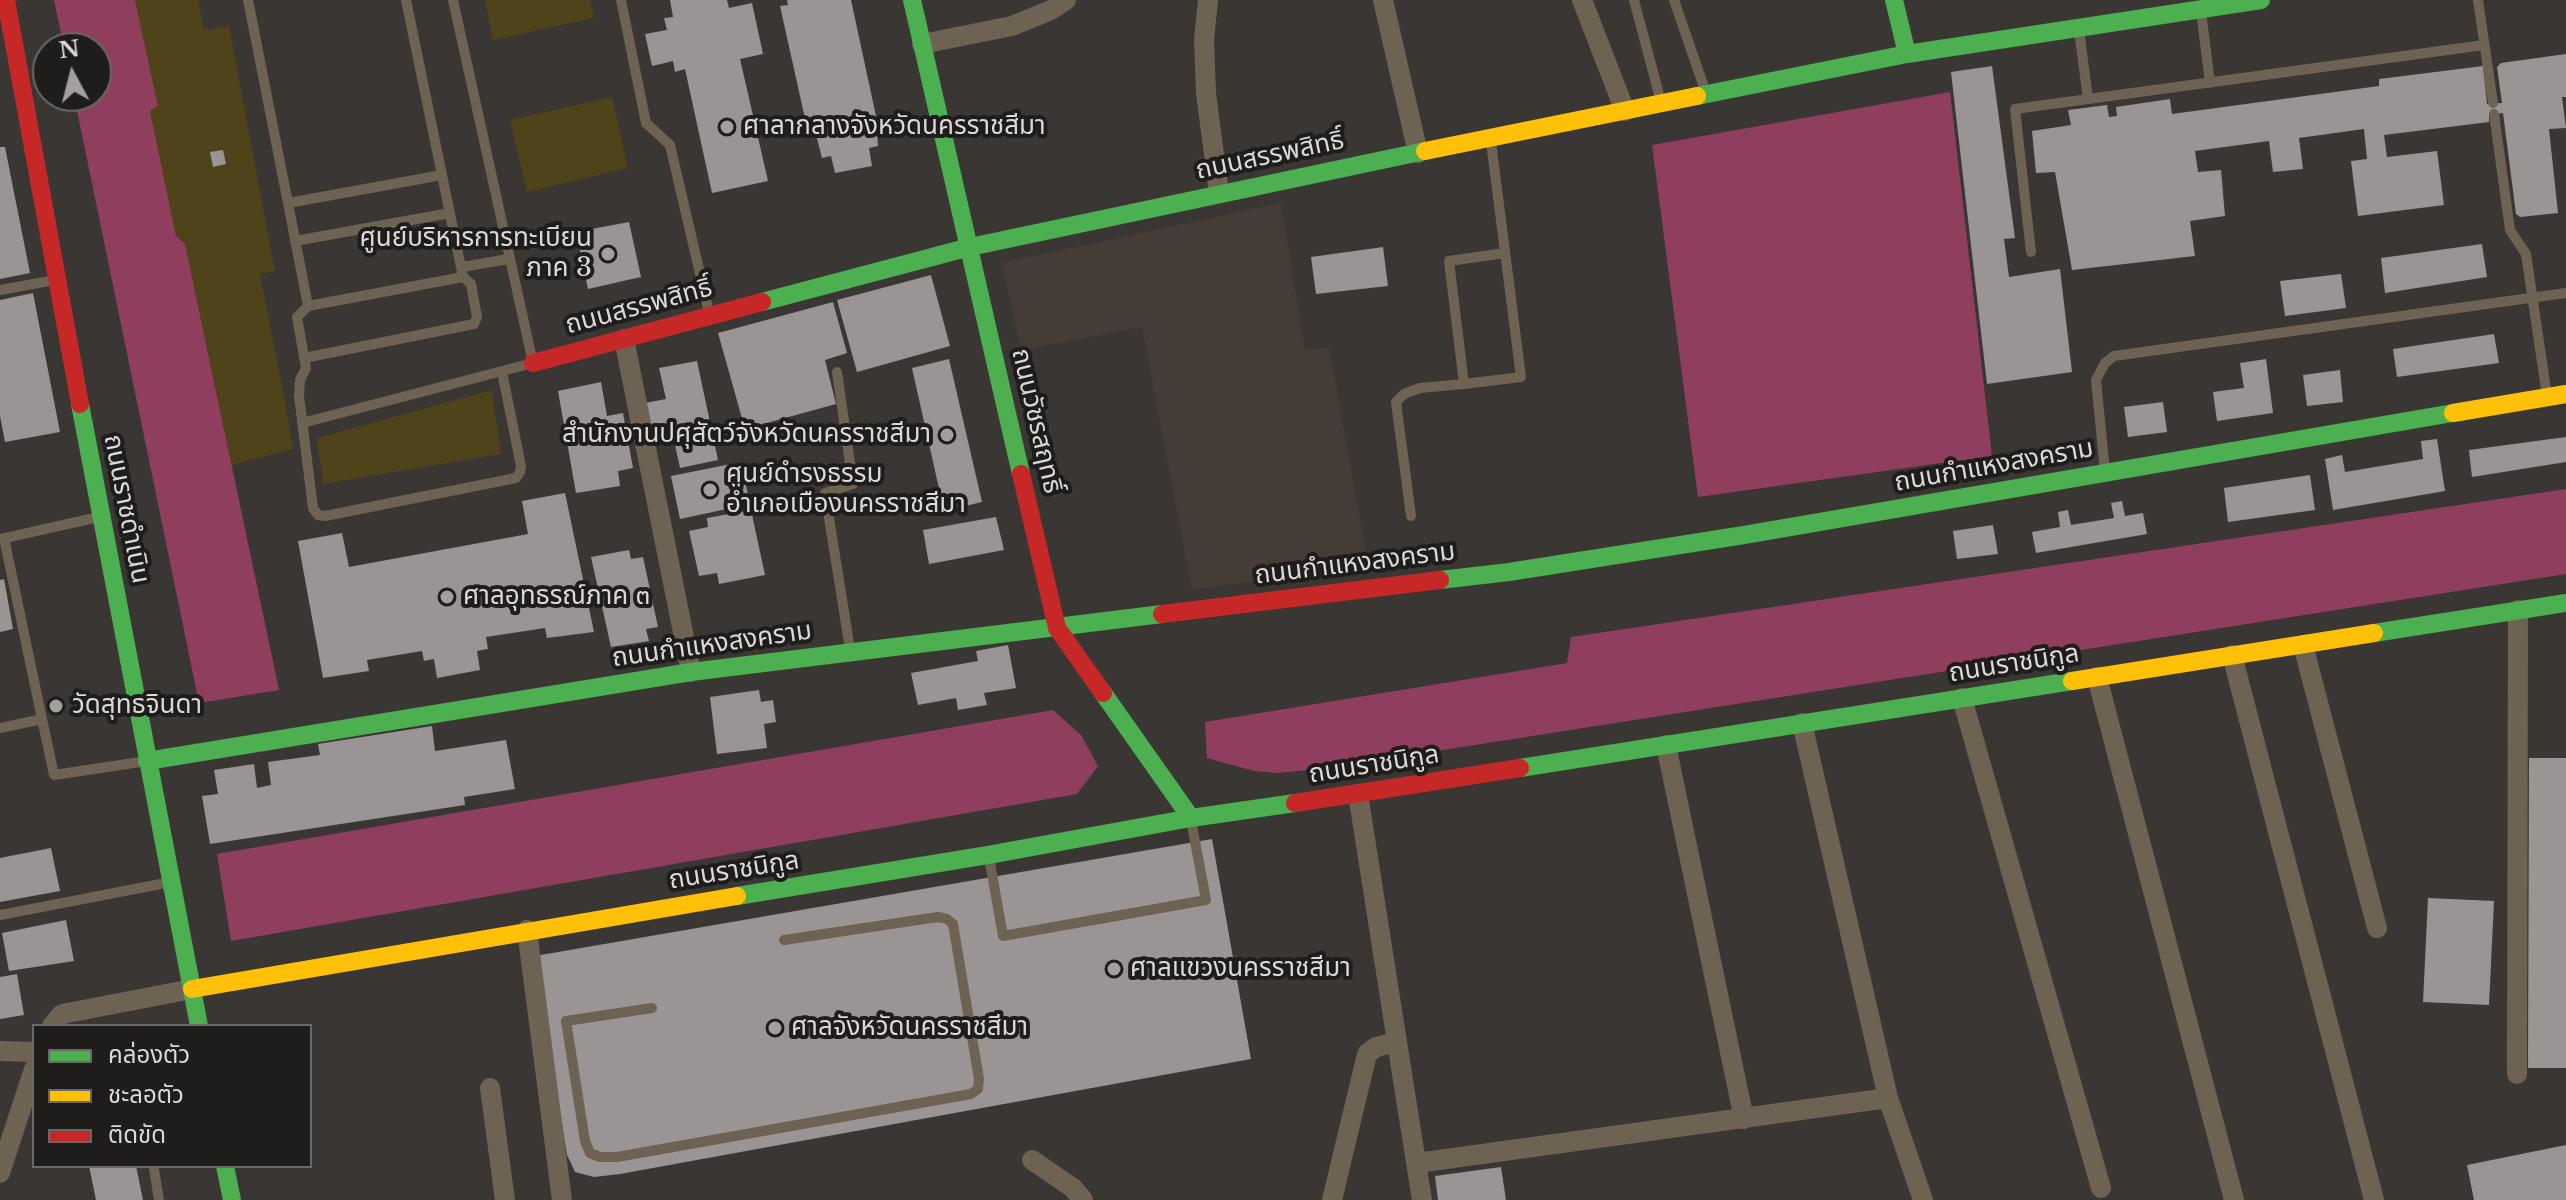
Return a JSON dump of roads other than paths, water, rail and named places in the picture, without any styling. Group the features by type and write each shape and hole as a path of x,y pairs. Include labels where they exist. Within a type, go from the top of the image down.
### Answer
{"street":[{"name":"ถนนราชดำเนิน","path":"6,0 199,1024"},
{"name":"ถนนวัชรสฤทธิ์","path":"912,0 1057,628 1191,818"},
{"path":"922,44 1012,26 1051,10 1066,0"},
{"path":"1208,0 1204,40 1206,93 1219,193"},
{"path":"1383,0 1418,153"},
{"path":"1582,0 1625,111"},
{"path":"1894,0 1907,54"},
{"path":"2115,0 2119,22"},
{"name":"ถนนสรรพสิทธิ์","path":"533,363 970,247 1219,193 1907,54 2261,0"},
{"path":"624,339 691,672"},
{"name":"ถนนกำแหงสงคราม","path":"147,761 691,672 1509,572 2557,396"},
{"name":"ถนนราชนิกูล","path":"192,989 1191,818 2566,603"},
{"path":"2517,1074 2518,610"},
{"path":"2303,645 2377,928"},
{"path":"2232,655 2374,1200"},
{"path":"2097,677 2234,1200"},
{"path":"1962,698 2101,1188"},
{"path":"1802,723 1888,1098 1923,1200"},
{"path":"1666,745 1744,1119"},
{"path":"1358,794 1422,1200"},
{"path":"527,930 562,1200"},
{"path":"54,1024 62,1014 192,989"},
{"path":"1332,1200 1367,1054 1376,1047 1397,1042"},
{"path":"0,1051 32,1052"},
{"path":"0,1173 32,1075"},
{"path":"490,1088 505,1200"},
{"path":"1417,1163 1888,1098"},
{"path":"1032,1160 1073,1188 1083,1200"},
{"path":"225,1168 232,1200"}],"lane":[{"path":"248,0 308,306"},
{"path":"304,358 474,324 477,317 471,284 462,272 406,0"},
{"path":"453,0 533,363"},
{"path":"621,0 646,123 670,145 709,315"},
{"path":"1634,0 1661,104"},
{"path":"1674,0 1707,95"},
{"path":"2478,0 2510,230 2526,254 2533,298 2557,396"},
{"path":"2201,9 2210,83"},
{"path":"2079,28 2088,99"},
{"path":"2031,252 2015,109 2484,45"},
{"path":"1411,516 1396,402 1404,394 1420,388 1521,377 1491,138"},
{"path":"288,203 442,175"},
{"path":"295,241 450,213"},
{"path":"1464,384 1449,261 1505,253"},
{"path":"502,372 521,466 516,478 318,515 313,508 302,423 299,388 306,368 297,317 308,306 509,259"},
{"path":"0,290 57,279"},
{"path":"2105,473 2096,380 2105,363 2114,356 2566,293"},
{"name":"ถนนสรรพสิทธิ์","path":"302,423 533,363"},
{"path":"837,372 854,482 825,493 851,653"},
{"path":"101,517 2,539 54,775 147,761"},
{"path":"0,728 42,719"},
{"path":"988,855 1003,936 1206,900 1191,818"},
{"path":"0,915 171,882"},
{"path":"652,1008 566,1021 585,1141 590,1153 600,1157 617,1157 971,1094 978,1089 979,1079 953,924 947,919 938,917 784,940"},
{"path":"154,1169 159,1200"}],"place":[{"name":"ศาลากลางจังหวัดนครราชสีมา","path":"727,127"},
{"name":"ศูนย์บริหารการทะเบียน ภาค 3","path":"608,254"},
{"name":"สำนักงานปศุสัตว์จังหวัดนครราชสีมา","path":"947,435"},
{"name":"ศูนย์ดำรงธรรม อำเภอเมืองนครราชสีมา","path":"710,490"},
{"name":"ศาลอุทธรณ์ภาค ๓","path":"447,597"},
{"name":"วัดสุทธจินดา","path":"56,706"},
{"name":"ศาลแขวงนครราชสีมา","path":"1114,969"},
{"name":"ศาลจังหวัดนครราชสีมา","path":"775,1028"}]}
